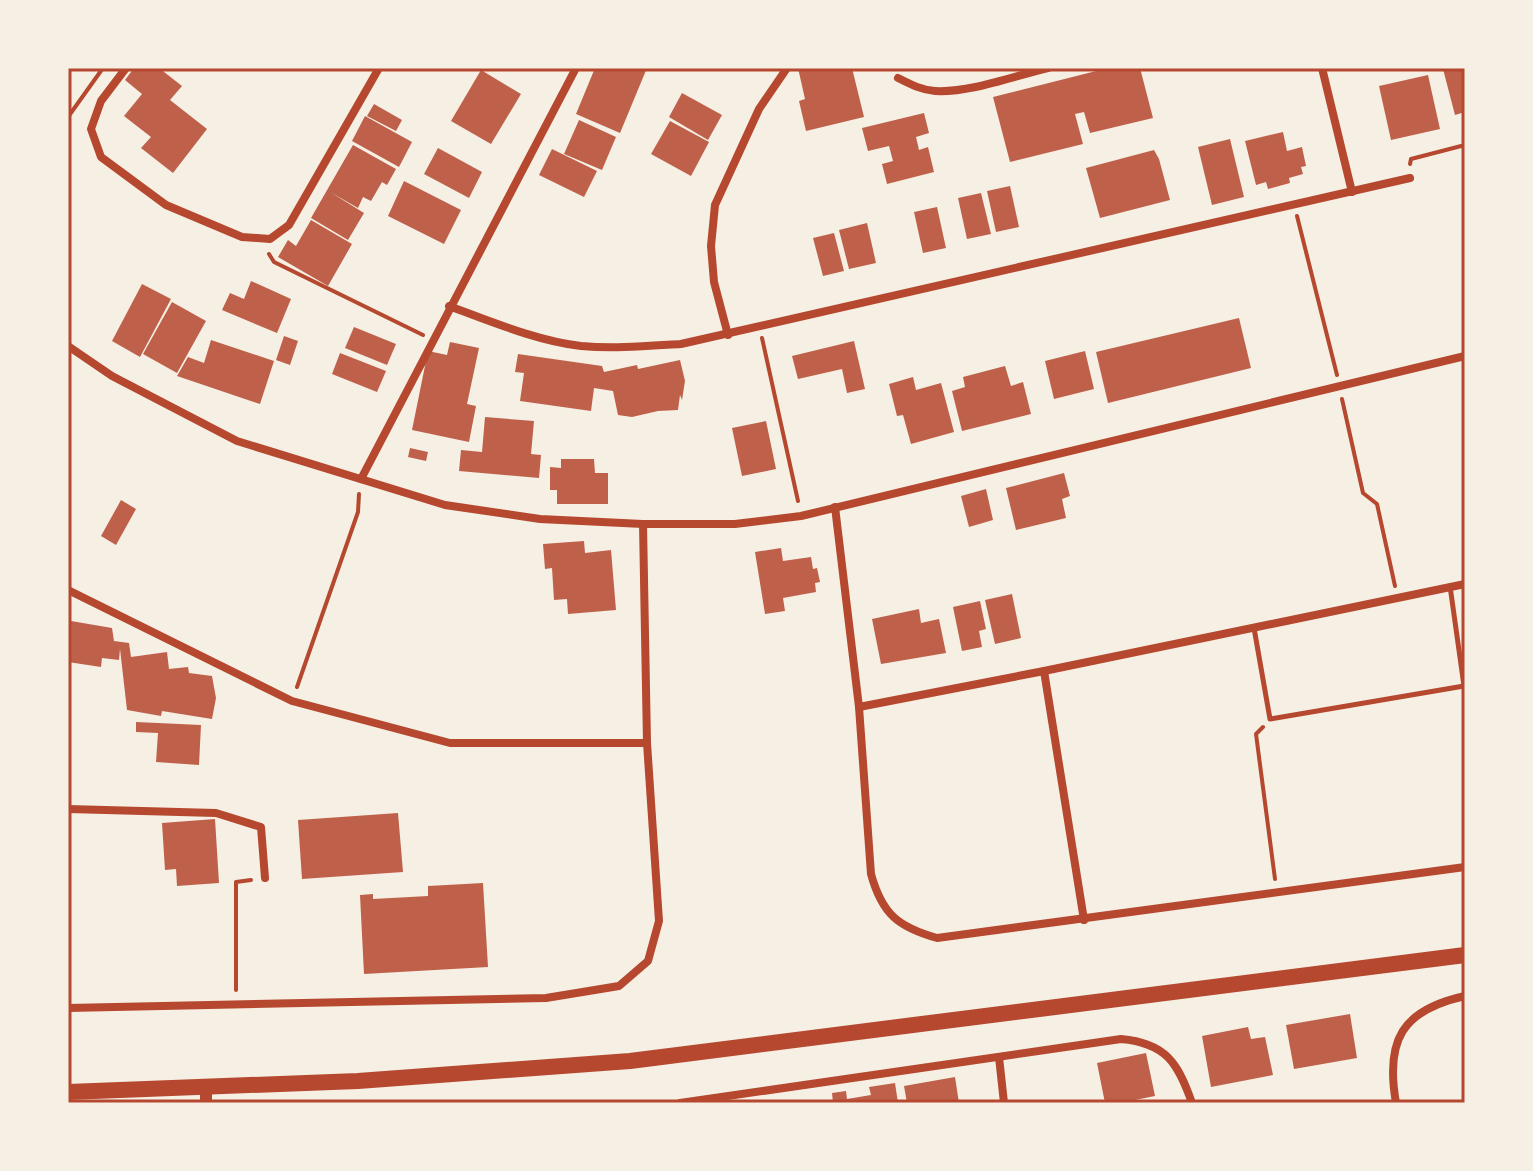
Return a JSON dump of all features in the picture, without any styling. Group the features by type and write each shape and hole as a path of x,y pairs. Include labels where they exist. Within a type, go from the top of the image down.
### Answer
{"main road":[{"path":"68,1092 206,1095 630,1061 1465,955"}],"street":[{"path":"126,68 101,101 91,129 101,157 166,205 242,237 270,239 289,225 379,68"},
{"path":"361,479 576,68"},
{"path":"728,335 714,282 711,246 715,205 759,109 787,68"},
{"path":"898,78 934,91 957,89 1048,68"},
{"path":"1322,68 1352,192"},
{"path":"449,306 506,328 579,346 681,344 1410,178"},
{"path":"68,346 112,376 237,441 445,505 540,519 643,524 735,524 801,516 1465,356"},
{"path":"835,507 859,707 871,874 877,897 890,914 910,930 937,938 1465,867"},
{"path":"68,1008 546,998 619,986 648,961 659,921 647,743 643,524"},
{"path":"859,707 1465,584"},
{"path":"68,590 292,701 450,743 647,743"},
{"path":"1044,671 1084,920"},
{"path":"68,809 216,813 261,827 265,878"},
{"path":"1396,1103 1393,1068 1396,1046 1405,1026 1421,1011 1437,1003 1465,996"},
{"path":"680,1103 1121,1039 1140,1041 1160,1049 1174,1063 1192,1103"},
{"path":"999,1057 1004,1103"}],"lane":[{"path":"1254,628 1270,719 1464,686 1450,586"}],"path":[{"path":"68,117 103,68"},
{"path":"1410,178 1411,159 1465,145"},
{"path":"1294,206 1363,493 1377,504 1398,597"},
{"path":"259,238 274,262 432,339"},
{"path":"760,328 801,516"},
{"path":"292,701 358,512 361,479"},
{"path":"1270,719 1256,734 1276,893"},
{"path":"236,1004 236,882 265,878"}],"building":[{"path":"134,68 159,68 182,86 170,100 207,129 173,173 141,148 151,137 124,116 142,94 125,80"},
{"path":"595,68 647,68 620,133 576,114"},
{"path":"798,68 852,68 864,117 806,131 799,101 805,99"},
{"path":"1108,68 1140,68 1153,118 1090,133 1084,112 1075,114 1083,144 1010,162 993,97"},
{"path":"1465,68 1465,112 1455,115 1443,69"},
{"path":"481,70 521,94 491,144 451,121"},
{"path":"1428,75 1440,129 1391,140 1379,86"},
{"path":"682,93 722,115 708,140 669,117"},
{"path":"374,104 402,120 396,131 367,116"},
{"path":"924,113 929,133 916,137 919,150 928,147 934,172 887,184 882,164 893,161 889,146 868,151 862,128"},
{"path":"365,116 412,142 399,167 352,141"},
{"path":"579,120 616,137 602,170 564,154"},
{"path":"670,121 709,142 691,176 651,154"},
{"path":"1283,132 1287,151 1302,147 1306,166 1301,167 1303,174 1289,178 1290,183 1268,189 1266,182 1256,185 1245,141"},
{"path":"1230,139 1244,197 1212,205 1198,147"},
{"path":"353,145 396,169 387,185 382,182 371,201 363,197 358,208 330,192 364,213 348,240 311,218"},
{"path":"438,148 482,172 469,198 424,174"},
{"path":"552,149 597,171 584,197 539,175"},
{"path":"1154,150 1170,200 1100,218 1086,168"},
{"path":"404,181 461,210 444,244 388,216"},
{"path":"1010,186 1019,227 996,232 987,191"},
{"path":"981,193 991,234 967,239 958,198"},
{"path":"937,207 946,248 923,253 914,212"},
{"path":"311,220 352,244 328,286 278,257 288,240 296,246"},
{"path":"867,223 876,263 849,269 839,230"},
{"path":"834,233 844,271 823,276 813,238"},
{"path":"251,281 291,299 277,333 222,310 230,293 244,299"},
{"path":"142,284 171,299 140,357 112,341"},
{"path":"172,302 206,321 177,373 143,354"},
{"path":"1239,318 1251,368 1108,403 1096,352"},
{"path":"354,327 396,344 387,365 345,348"},
{"path":"284,336 298,341 290,365 276,360"},
{"path":"211,340 274,361 260,404 177,376 188,357 204,363"},
{"path":"854,341 865,389 847,393 842,369 798,379 792,356"},
{"path":"450,342 479,348 467,404 476,406 469,442 412,430 428,351 447,355"},
{"path":"1085,351 1094,389 1054,399 1045,361"},
{"path":"340,353 386,371 377,392 332,374"},
{"path":"518,354 602,366 604,372 680,360 685,381 682,400 680,395 678,410 632,417 618,415 613,391 594,388 591,411 520,401 524,373 515,372"},
{"path":"1005,366 1011,386 1023,382 1031,414 962,431 952,391 965,387 963,377"},
{"path":"913,377 916,390 941,383 954,432 911,444 903,415 897,416 889,384"},
{"path":"485,417 534,421 531,454 541,455 539,478 459,471 461,450 482,452"},
{"path":"766,421 776,469 742,476 732,428"},
{"path":"410,448 428,452 426,461 408,457"},
{"path":"561,459 594,459 595,473 608,473 608,504 557,504 557,490 550,490 550,467 561,468"},
{"path":"1064,473 1070,496 1062,499 1066,518 1016,530 1006,488"},
{"path":"986,489 993,520 969,527 961,496"},
{"path":"121,500 136,509 116,545 101,536"},
{"path":"584,541 585,553 611,550 616,610 568,614 567,599 554,600 552,568 545,569 543,544"},
{"path":"781,548 783,561 811,557 820,582 815,583 816,592 783,598 785,611 765,614 755,552"},
{"path":"1012,594 1021,638 995,644 985,600"},
{"path":"980,601 986,629 979,631 982,647 962,651 953,607"},
{"path":"919,609 921,623 939,619 946,653 881,664 872,619"},
{"path":"68,612 71,621 112,628 114,641 129,643 131,657 167,652 169,669 188,667 189,673 212,676 216,698 212,719 162,711 161,716 127,710 120,649 119,660 102,658 101,667 68,662"},
{"path":"136,722 201,725 199,765 156,762 158,733 136,732"},
{"path":"398,813 403,872 302,879 298,820"},
{"path":"215,819 219,883 177,886 176,869 165,870 162,823"},
{"path":"483,883 488,967 364,974 360,895 373,894 373,899 428,896 428,886"},
{"path":"1350,1014 1357,1058 1294,1069 1286,1025"},
{"path":"1248,1027 1251,1039 1265,1037 1273,1075 1211,1087 1202,1036"},
{"path":"1146,1053 1155,1096 1105,1103 1097,1063"},
{"path":"955,1077 959,1103 907,1103 904,1086"},
{"path":"895,1083 898,1103 833,1103 832,1093 846,1091 847,1099 871,1095 869,1087"}]}
